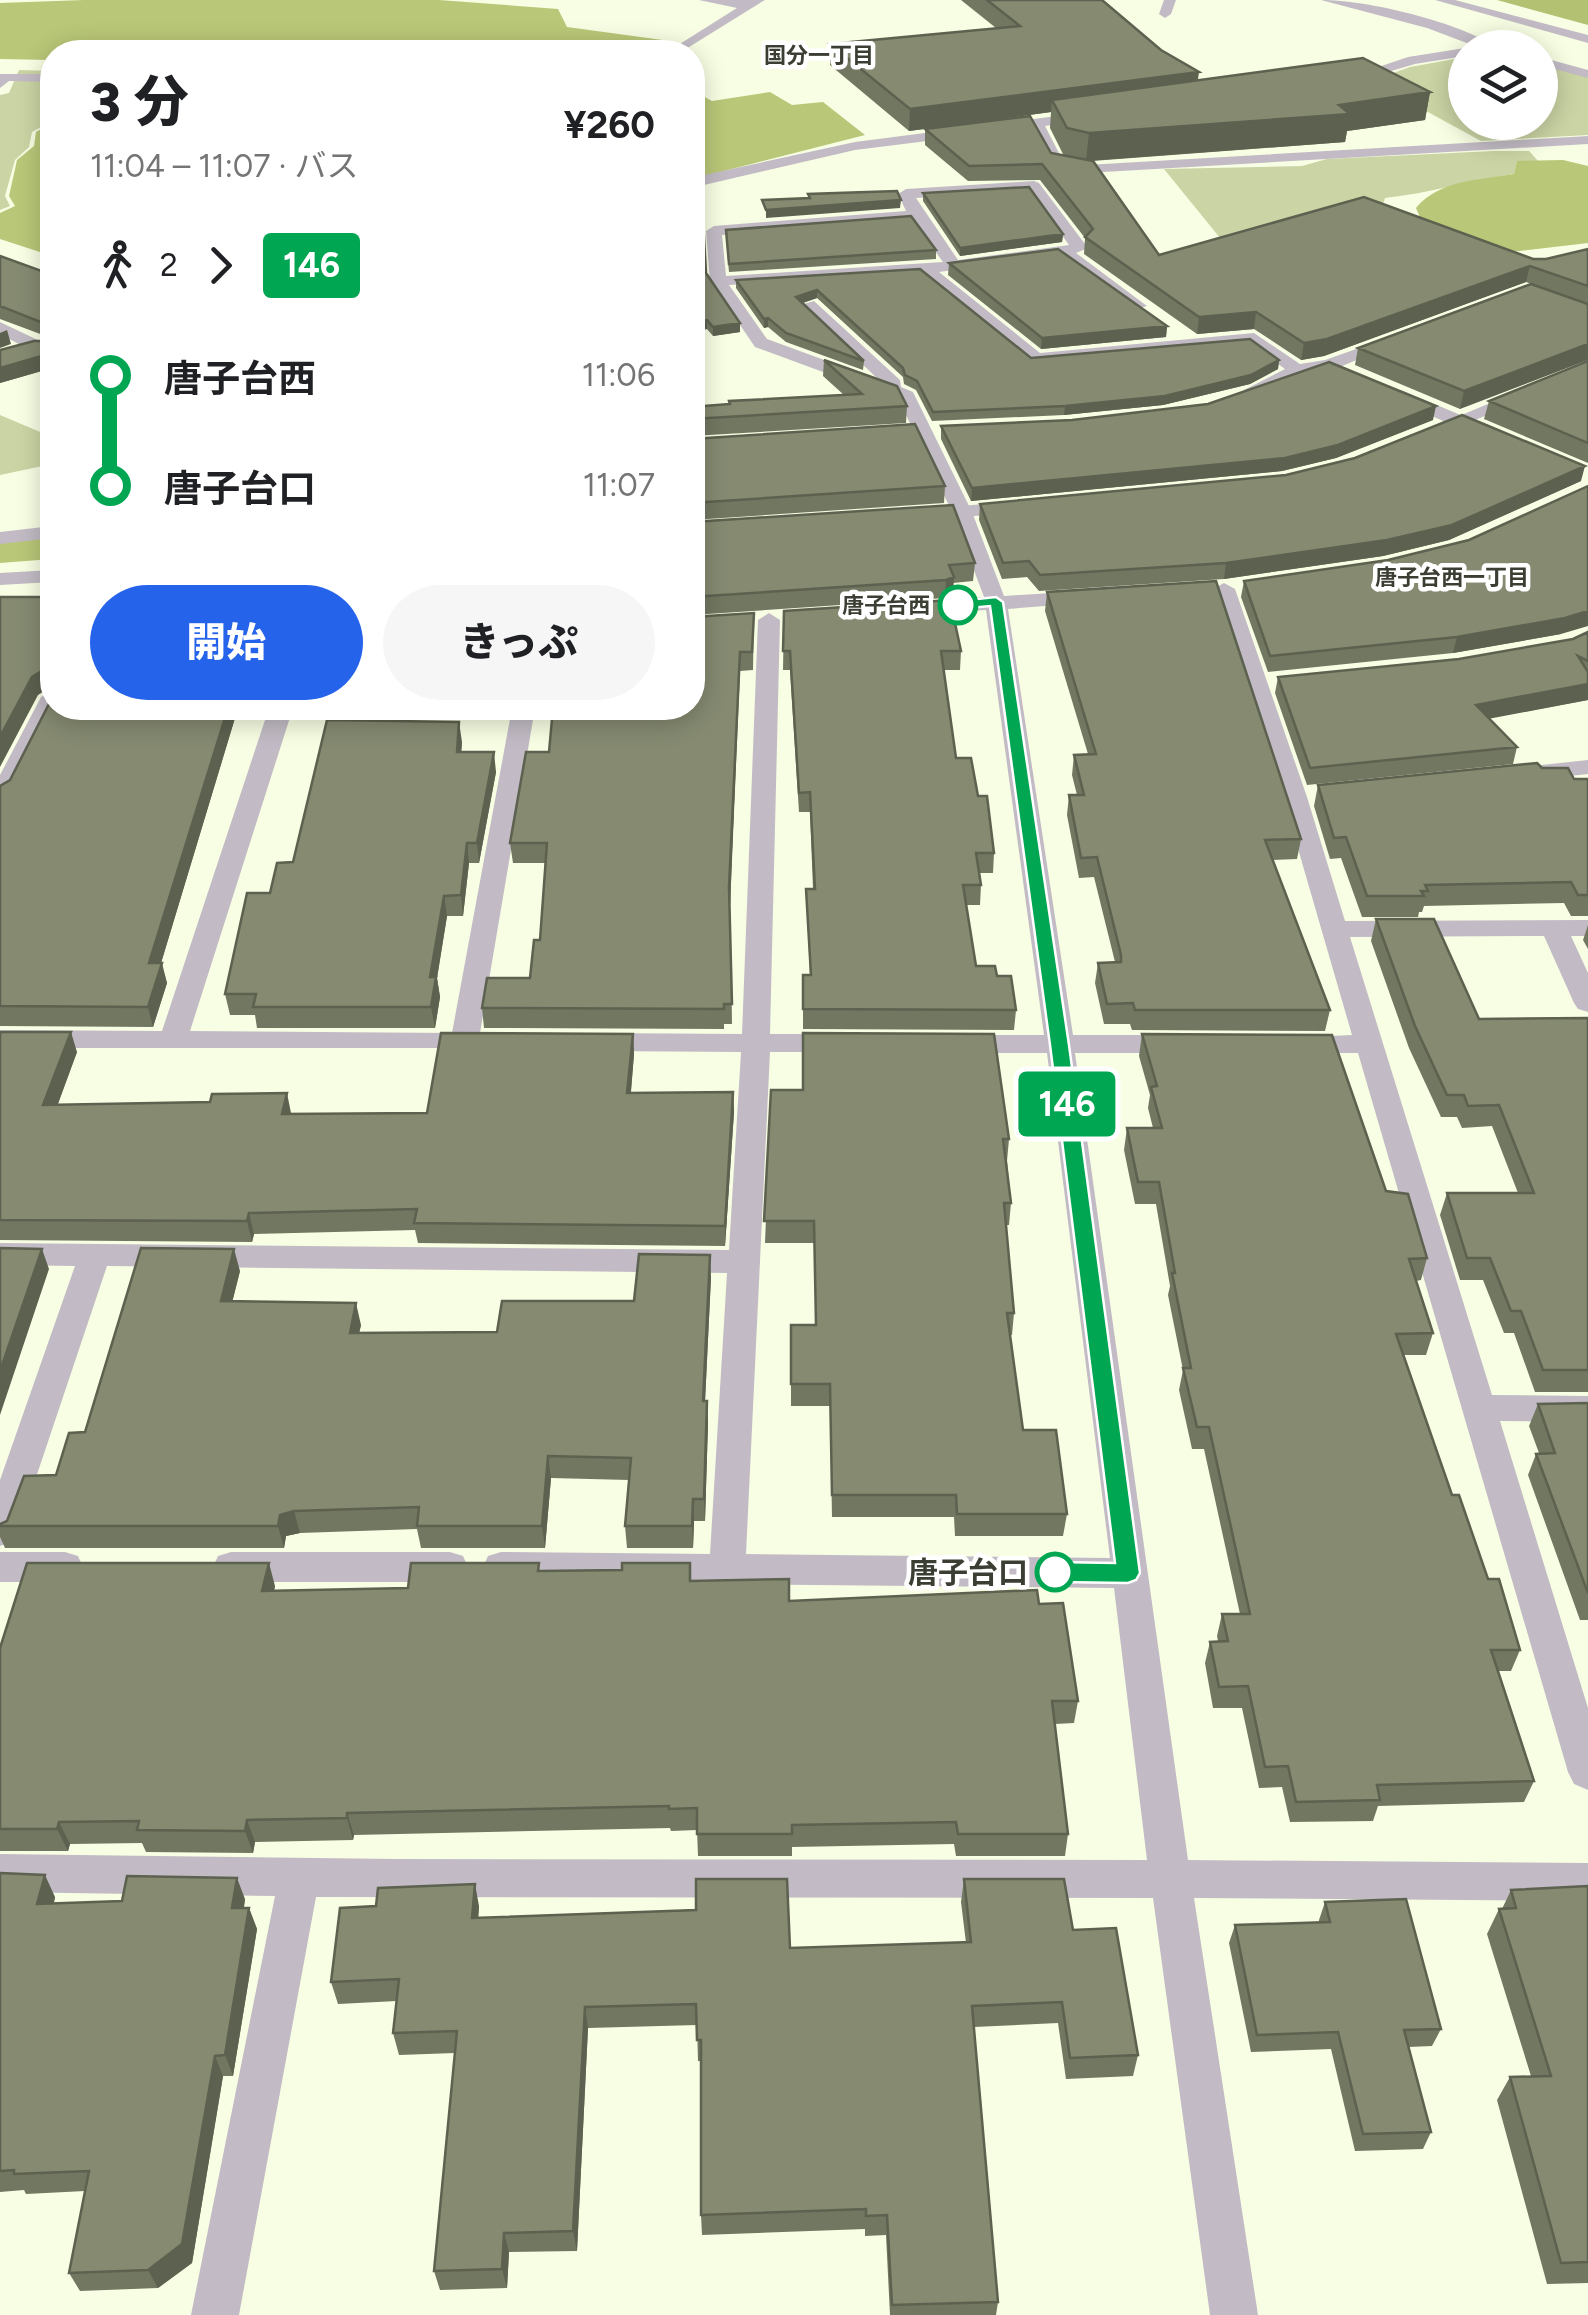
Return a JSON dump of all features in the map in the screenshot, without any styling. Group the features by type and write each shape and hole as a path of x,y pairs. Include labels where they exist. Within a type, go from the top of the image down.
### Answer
{"street":[{"path":"705,0 754,3"},
{"path":"1166,14 1170,0"},
{"path":"1327,0 1399,16 1448,33"},
{"path":"1441,0 1581,33"},
{"path":"692,40 754,3"},
{"path":"1327,83 1448,55"},
{"path":"0,64 40,64"},
{"path":"1558,66 1588,74"},
{"path":"0,84 4,77 40,78"},
{"path":"705,180 855,146 1100,114"},
{"path":"1036,121 1056,162 1086,170 1203,160 1461,150 1588,140"},
{"path":"718,281 925,269 1080,248 1034,186 906,194 916,215 954,265"},
{"path":"908,396 761,342 718,281 714,231 916,215"},
{"path":"1062,251 1158,320"},
{"path":"925,269 1036,359 1254,338 1298,370"},
{"path":"808,305 908,396 962,512 996,602 1234,2315"},
{"path":"0,327 40,345"},
{"path":"1174,332 1191,343"},
{"path":"1222,403 1278,383 1298,370 1339,369 1419,332"},
{"path":"0,356 40,348"},
{"path":"1409,440 1588,366"},
{"path":"1384,389 1506,441"},
{"path":"885,518 1040,506"},
{"path":"0,538 40,533"},
{"path":"0,579 40,577"},
{"path":"1224,588 1268,683 1304,796 1333,929 1366,1044 1588,1772"},
{"path":"883,611 1110,595"},
{"path":"727,1567 756,1042 769,620"},
{"path":"0,798 40,720"},
{"path":"174,1038 277,720"},
{"path":"464,1042 522,720"},
{"path":"1510,775 1588,767"},
{"path":"1554,928 1588,1004"},
{"path":"1333,929 1588,928"},
{"path":"0,1040 503,1042"},
{"path":"561,1042 870,1043"},
{"path":"927,1044 1213,1044"},
{"path":"1270,1044 1366,1044"},
{"path":"0,1254 744,1262"},
{"path":"0,1531 95,1254"},
{"path":"1480,1408 1588,1410"},
{"path":"0,1567 98,1567"},
{"path":"196,1567 727,1567 1128,1573"},
{"path":"0,1873 299,1880 1170,1876 1588,1882"},
{"path":"214,2315 299,1880"}],"shaded area":[{"path":"439,0 558,9 567,27 663,40 40,40 40,60 0,59 0,3"},
{"path":"1497,0 1588,0 1588,25"},
{"path":"1448,60 1448,123 1371,81 1410,67"},
{"path":"1558,69 1588,77 1588,135 1558,137"},
{"path":"19,70 40,71 40,128 32,132 29,147 15,160 5,196 10,206 0,210 0,95 9,93"},
{"path":"770,92 792,105 823,102 865,135 705,176 705,97 712,101"},
{"path":"40,130 40,252 0,239 0,213 15,206 9,196 17,160 34,146"},
{"path":"1529,151 1538,161 1517,162 1514,174 1385,198 1382,207 1229,249 1164,169 1302,166 1327,159"},
{"path":"1563,160 1588,166 1588,243 1502,253 1423,224 1416,208 1448,187 1514,174 1517,161"},
{"path":"0,415 40,432 40,467 0,475"},
{"path":"40,538 40,560 0,563 0,543"}],"building":[{"path":"987,0 1102,0 1161,50 1199,72 910,109 830,44 1020,26"},
{"path":"1363,58 1430,92 1339,105 1350,114 1089,133 1067,128 1052,100"},
{"path":"1030,116 1051,153 1093,161 1159,255 1364,197 1533,259 1588,249 1588,286 1530,266 1327,339 1304,343 1256,312 1199,317 1085,237 1093,229 1042,164 969,166 925,129"},
{"path":"1029,187 1063,234 960,248 923,193"},
{"path":"897,191 901,200 766,210 762,200 810,198 808,194"},
{"path":"911,216 936,250 729,264 726,230"},
{"path":"1058,249 1167,326 1042,338 949,263"},
{"path":"705,255 706,273 740,323 713,327 707,320"},
{"path":"0,256 40,271 40,322 0,306"},
{"path":"920,269 1031,358 1250,339 1279,360 1251,375 1165,396 1065,406 933,412 917,381 905,375 903,368 817,290 796,297 864,361 786,333 764,319 736,280"},
{"path":"1531,284 1588,304 1588,344 1464,391 1358,348"},
{"path":"40,341 40,356 0,368 0,350"},
{"path":"824,360 897,386 907,406 705,418 705,406 730,404 729,401 862,394"},
{"path":"1588,361 1588,443 1489,401"},
{"path":"1329,362 1436,406 1338,445 1285,458 972,488 941,426 1072,420 1208,404"},
{"path":"1462,415 1585,466 1452,525 1387,540 1226,563 1040,575 1029,561 1003,563 980,504 1286,475 1355,458"},
{"path":"915,424 945,486 705,502 705,438"},
{"path":"1588,486 1588,611 1457,637 1270,656 1244,581 1388,560 1469,540"},
{"path":"953,505 975,563 949,565 954,577 946,580 705,596 705,521"},
{"path":"1216,581 1301,839 1265,840 1330,1010 1135,1010 1133,1003 1107,1004 1098,963 1121,962 1121,955 1097,857 1081,858 1069,795 1084,795 1074,755 1096,754 1047,592"},
{"path":"0,597 40,597 40,672 32,677 0,737"},
{"path":"950,600 961,651 941,651 956,758 971,758 978,796 987,796 994,853 976,853 981,885 963,885 976,966 995,966 997,976 1011,976 1016,1010 803,1009 803,975 811,975 806,889 815,889 810,792 799,793 790,651 783,651 784,611"},
{"path":"754,613 752,652 740,652 729,887 732,1004 724,1004 724,1009 482,1008 487,978 530,978 534,940 540,940 547,843 510,843 526,752 549,752 552,720 705,720 705,616"},
{"path":"1588,632 1588,661 1578,656 1588,672 1588,684 1476,705 1517,747 1310,768 1278,677 1459,659 1573,639"},
{"path":"41,720 224,720 149,963 162,963 148,1007 0,1006 0,786 10,780"},
{"path":"327,720 459,722 457,752 494,752 477,843 467,843 461,895 444,896 430,977 436,977 431,1007 253,1007 256,994 225,994 247,893 270,893 277,863 293,862"},
{"path":"1537,763 1542,768 1568,768 1574,779 1588,779 1588,895 1578,895 1571,882 1425,885 1428,891 1421,891 1424,896 1367,896 1346,837 1334,838 1318,785"},
{"path":"1376,919 1434,919 1479,1019 1588,1018 1588,1370 1543,1370 1521,1311 1511,1311 1490,1258 1467,1258 1447,1193 1534,1193 1499,1105 1468,1106 1464,1095 1447,1095 1415,1026"},
{"path":"0,1032 71,1032 43,1105 210,1102 212,1094 287,1093 282,1114 427,1113 441,1033 633,1034 627,1093 733,1092 725,1226 414,1223 417,1209 249,1213 247,1221 0,1220"},
{"path":"803,1033 994,1034 1009,1139 1003,1139 1011,1203 1004,1203 1014,1313 1007,1313 1023,1430 1056,1430 1067,1514 957,1514 956,1495 832,1495 830,1384 791,1384 791,1325 816,1325 814,1221 764,1221 771,1090 803,1090"},
{"path":"1142,1034 1332,1035 1386,1191 1408,1194 1427,1258 1409,1259 1433,1333 1396,1334 1452,1495 1459,1495 1488,1579 1499,1579 1520,1650 1491,1650 1534,1781 1377,1785 1380,1800 1296,1802 1288,1766 1265,1767 1248,1686 1219,1687 1210,1642 1228,1641 1222,1614 1250,1614 1209,1427 1197,1427 1183,1368 1191,1368 1159,1182 1138,1182 1127,1128 1162,1128 1151,1087 1157,1086"},
{"path":"0,1248 42,1249 0,1371"},
{"path":"141,1248 234,1249 221,1301 356,1303 350,1333 497,1332 502,1301 634,1301 639,1254 710,1255 703,1401 707,1401 704,1499 693,1499 692,1526 625,1526 631,1458 548,1456 542,1526 417,1526 419,1507 294,1511 280,1515 278,1526 0,1526 7,1521 24,1476 56,1475 69,1433 85,1432"},
{"path":"1588,1403 1588,1593 1536,1454 1555,1453 1538,1404"},
{"path":"27,1563 269,1563 262,1591 408,1588 411,1563 539,1563 538,1571 622,1570 622,1563 690,1563 690,1581 789,1579 789,1601 1037,1590 1039,1604 1063,1603 1078,1701 1052,1701 1068,1834 958,1834 956,1822 792,1825 792,1834 697,1834 697,1808 669,1806 347,1813 347,1818 247,1820 245,1831 137,1830 139,1821 59,1822 57,1829 0,1829 0,1648"},
{"path":"0,1873 45,1875 37,1904 122,1901 127,1876 237,1878 232,1908 249,1908 225,2055 215,2056 182,2244 148,2270 69,2273 89,2171 0,2171"},
{"path":"696,1879 787,1879 790,1948 971,1942 964,1879 1064,1879 1073,1930 1116,1928 1138,2055 1070,2058 1062,2002 972,2006 998,2302 892,2305 887,2215 866,2216 866,2209 701,2215 701,2040 697,2040 696,2004 585,2007 573,2231 504,2233 502,2269 434,2271 457,2031 393,2033 399,1979 331,1982 340,1908 376,1906 378,1888 475,1884 472,1918 696,1910"},
{"path":"1588,1886 1588,2262 1561,2263 1510,2077 1551,2076 1499,1909 1516,1908 1511,1890"},
{"path":"1406,1899 1441,2029 1404,2030 1431,2132 1363,2134 1338,2032 1257,2035 1235,1925 1330,1922 1325,1902"}],"bus line":[{"name":"146","path":"958,605 996,602 1060,1045 1128,1573 1055,1572"}],"place":[{"name":"唐子台西","path":"958,605"},
{"name":"唐子台口","path":"1055,1572"}],"district":[{"name":"国分一丁目","path":"819,55"},
{"name":"唐子台西一丁目","path":"1452,577"}]}
